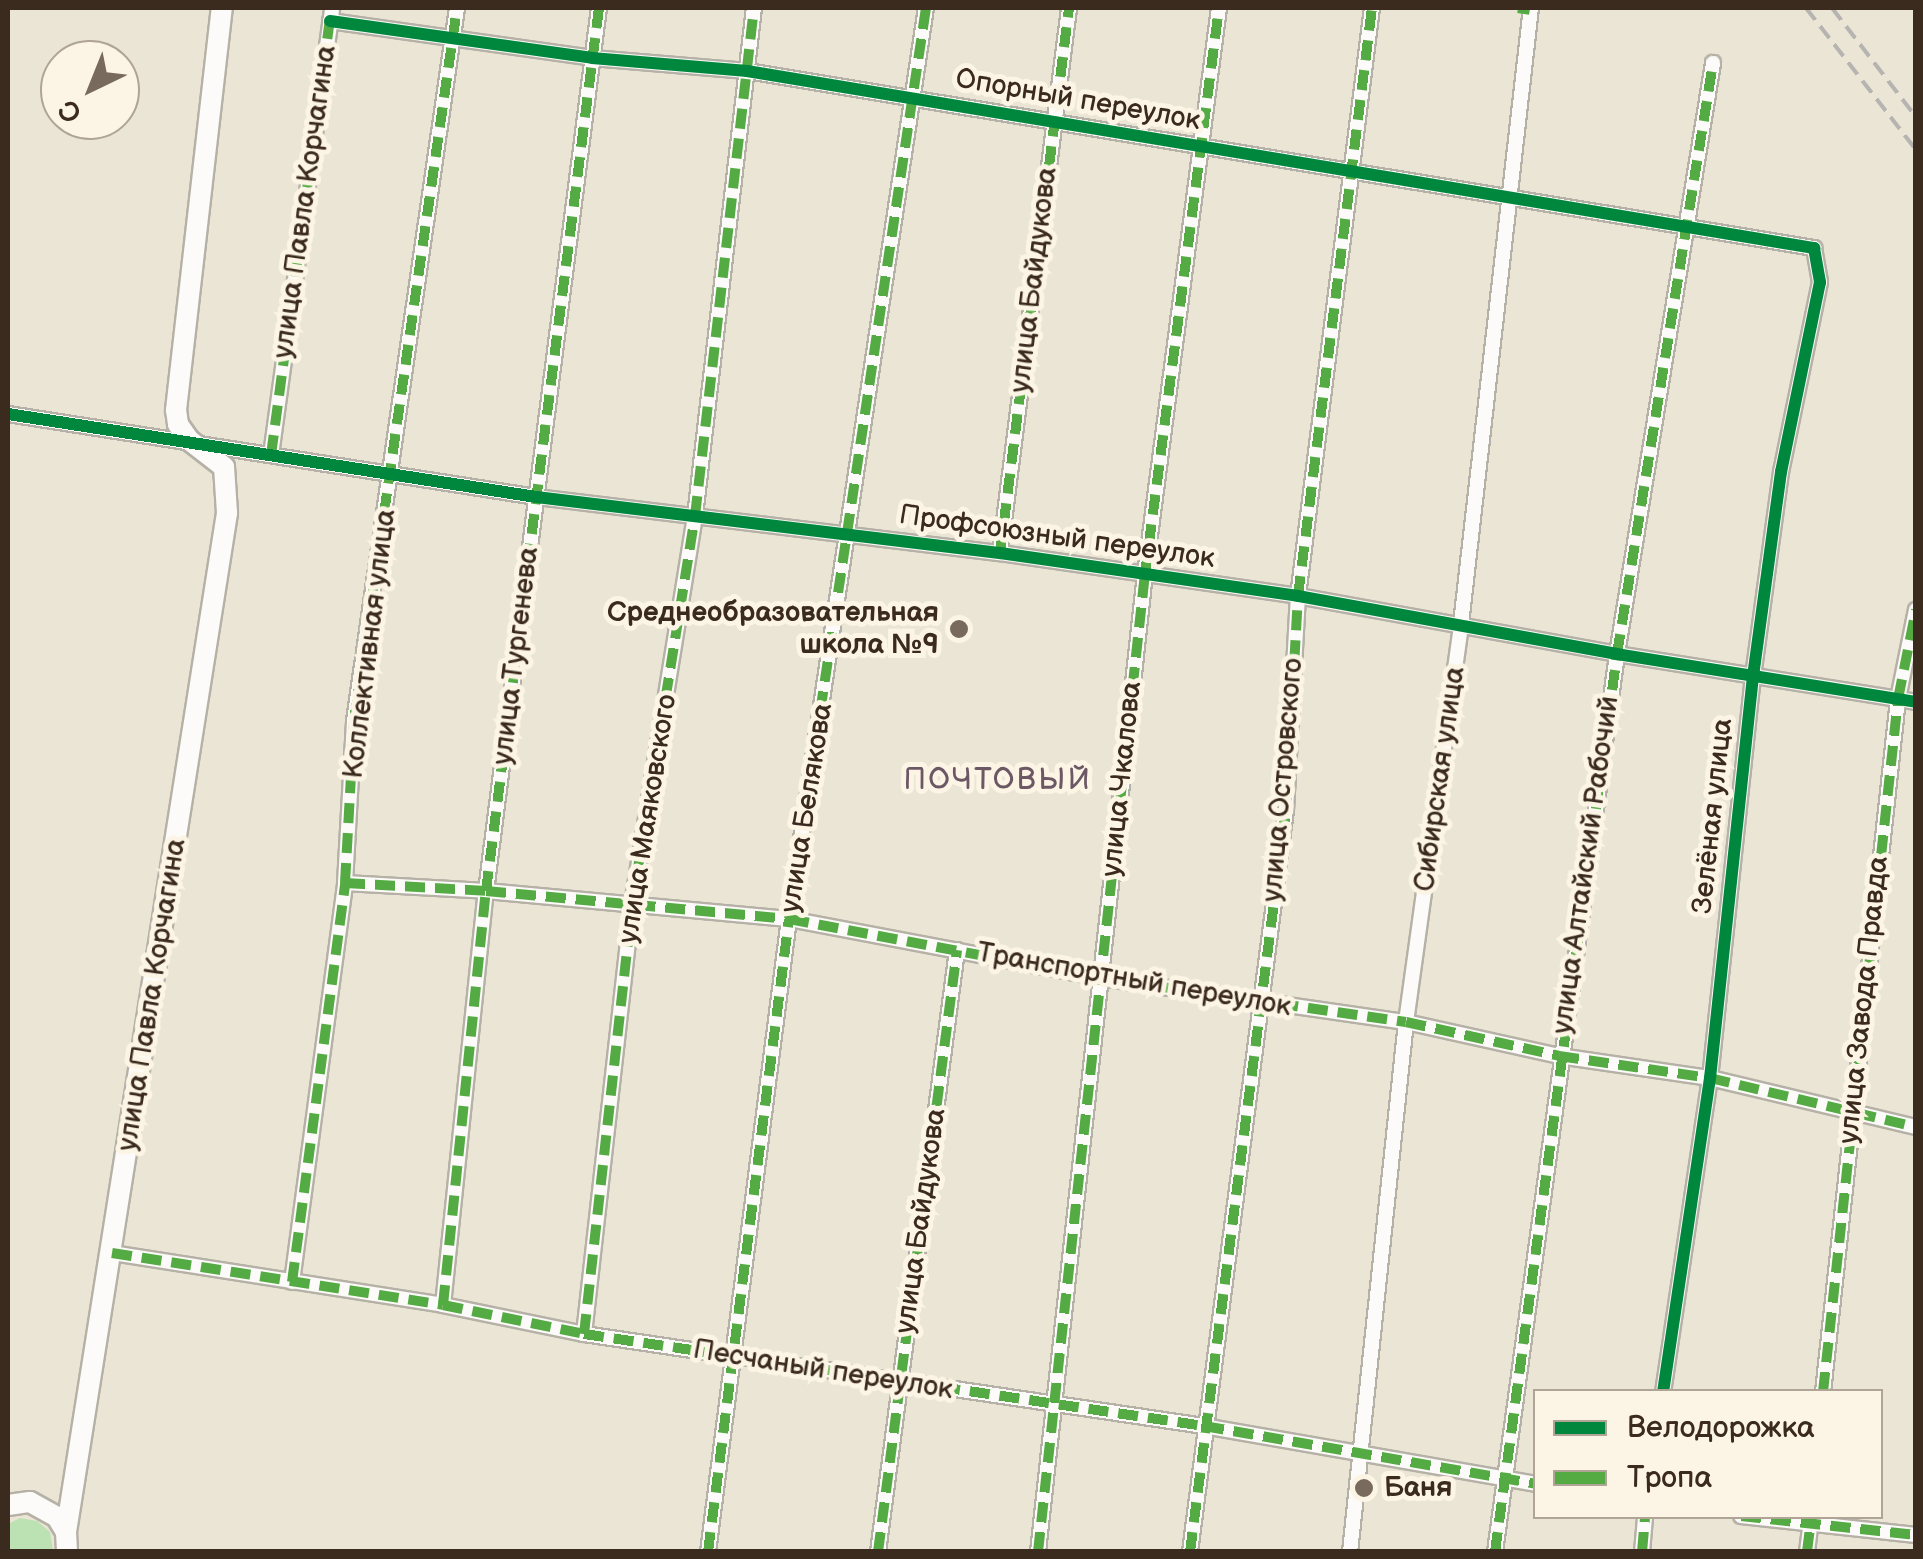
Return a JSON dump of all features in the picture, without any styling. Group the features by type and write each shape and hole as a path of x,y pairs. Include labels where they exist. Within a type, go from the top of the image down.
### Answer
{"street":[{"path":"189,440 178,424 176,391 222,8"},
{"name":"Коллективная улица","path":"292,1282 345,883 354,722 393,473 457,8"},
{"name":"улица Тургенева","path":"443,1305 486,891 599,8"},
{"name":"улица Маяковского","path":"584,1334 632,904 695,516 754,8"},
{"name":"улица Белякова","path":"708,1552 790,920 926,8"},
{"name":"улица Байдукова","path":"1000,553 1070,8"},
{"name":"улица Чкалова","path":"1038,1552 1145,574 1219,8"},
{"name":"улица Островского","path":"1190,1552 1258,1003 1286,810 1298,596 1372,8"},
{"name":"Сибирская улица","path":"1350,1552 1406,1022 1461,624 1510,199 1526,8"},
{"name":"улица Павла Корчагина","path":"271,455 331,14"},
{"name":"Опорный переулок","path":"331,14 592,58 747,71 1510,199 1684,223 1814,248"},
{"name":"улица Алтайский Рабочий","path":"1495,1552 1559,1056 1617,654 1684,223 1713,64"},
{"name":"Зелёная улица","path":"1663,1389 1710,1078 1753,676 1781,472 1820,282 1814,248"},
{"name":"Профсоюзный переулок","path":"8,414 108,433 189,440 536,498 1000,553 1298,596 1617,654 1916,702"},
{"name":"улица Павла Корчагина","path":"66,1542 227,512 224,467 189,440"},
{"name":"улица Завода Правда","path":"1823,1389 1898,699 1916,610"},
{"name":"Транспортный переулок","path":"345,883 486,891 790,920 1100,978 1406,1022 1559,1056 1710,1078 1916,1127"},
{"name":"улица Байдукова","path":"878,1552 957,950"},
{"name":"Песчаный переулок","path":"112,1253 443,1305 584,1334 899,1384 1054,1403 1363,1451 1533,1483"},
{"path":"44,1506 76,1478"},
{"path":"8,1505 30,1502 44,1506 66,1542"},
{"path":"1642,1552 1646,1519"},
{"path":"1782,1519 1916,1535"},
{"path":"1807,1552 1810,1521"}],"green space":[{"path":"20,1518 37,1521 50,1532 53,1551 8,1551 8,1524"}],"railway":[{"path":"1806,8 1916,150"},
{"path":"1832,8 1916,117"}],"marked path":[{"path":"292,1282 345,883 354,721 457,8"},
{"path":"443,1305 486,891 599,8"},
{"path":"584,1334 632,905 695,516 754,8"},
{"path":"708,1552 789,919 926,8"},
{"path":"1000,553 1069,8"},
{"path":"1038,1552 1145,574 1219,8"},
{"path":"1190,1552 1286,810 1298,596 1372,8"},
{"path":"1518,8 1530,10"},
{"path":"271,455 331,12"},
{"path":"1495,1552 1617,654 1713,63"},
{"path":"1823,1389 1898,699 1916,610"},
{"path":"345,883 486,891 789,919 1100,978 1406,1022 1559,1056 1710,1078 1916,1127"},
{"path":"878,1552 957,950"},
{"path":"112,1253 443,1305 584,1334 1204,1426 1533,1483"},
{"path":"1642,1552 1645,1519"},
{"path":"1769,1519 1916,1535"},
{"path":"1807,1552 1811,1519"}],"cycle path":[{"path":"330,21 592,58 747,71 1814,248 1820,282 1781,472 1753,676 1710,1078 1663,1389"},
{"path":"8,414 536,497 1000,553 1298,596 1617,654 1916,702"}],"place":[{"name":"Среднеобразовательная школа №9","path":"959,629"},
{"name":"Баня","path":"1364,1488"}],"district":[{"name":"ПОЧТОВЫЙ","path":"998,780"}]}
